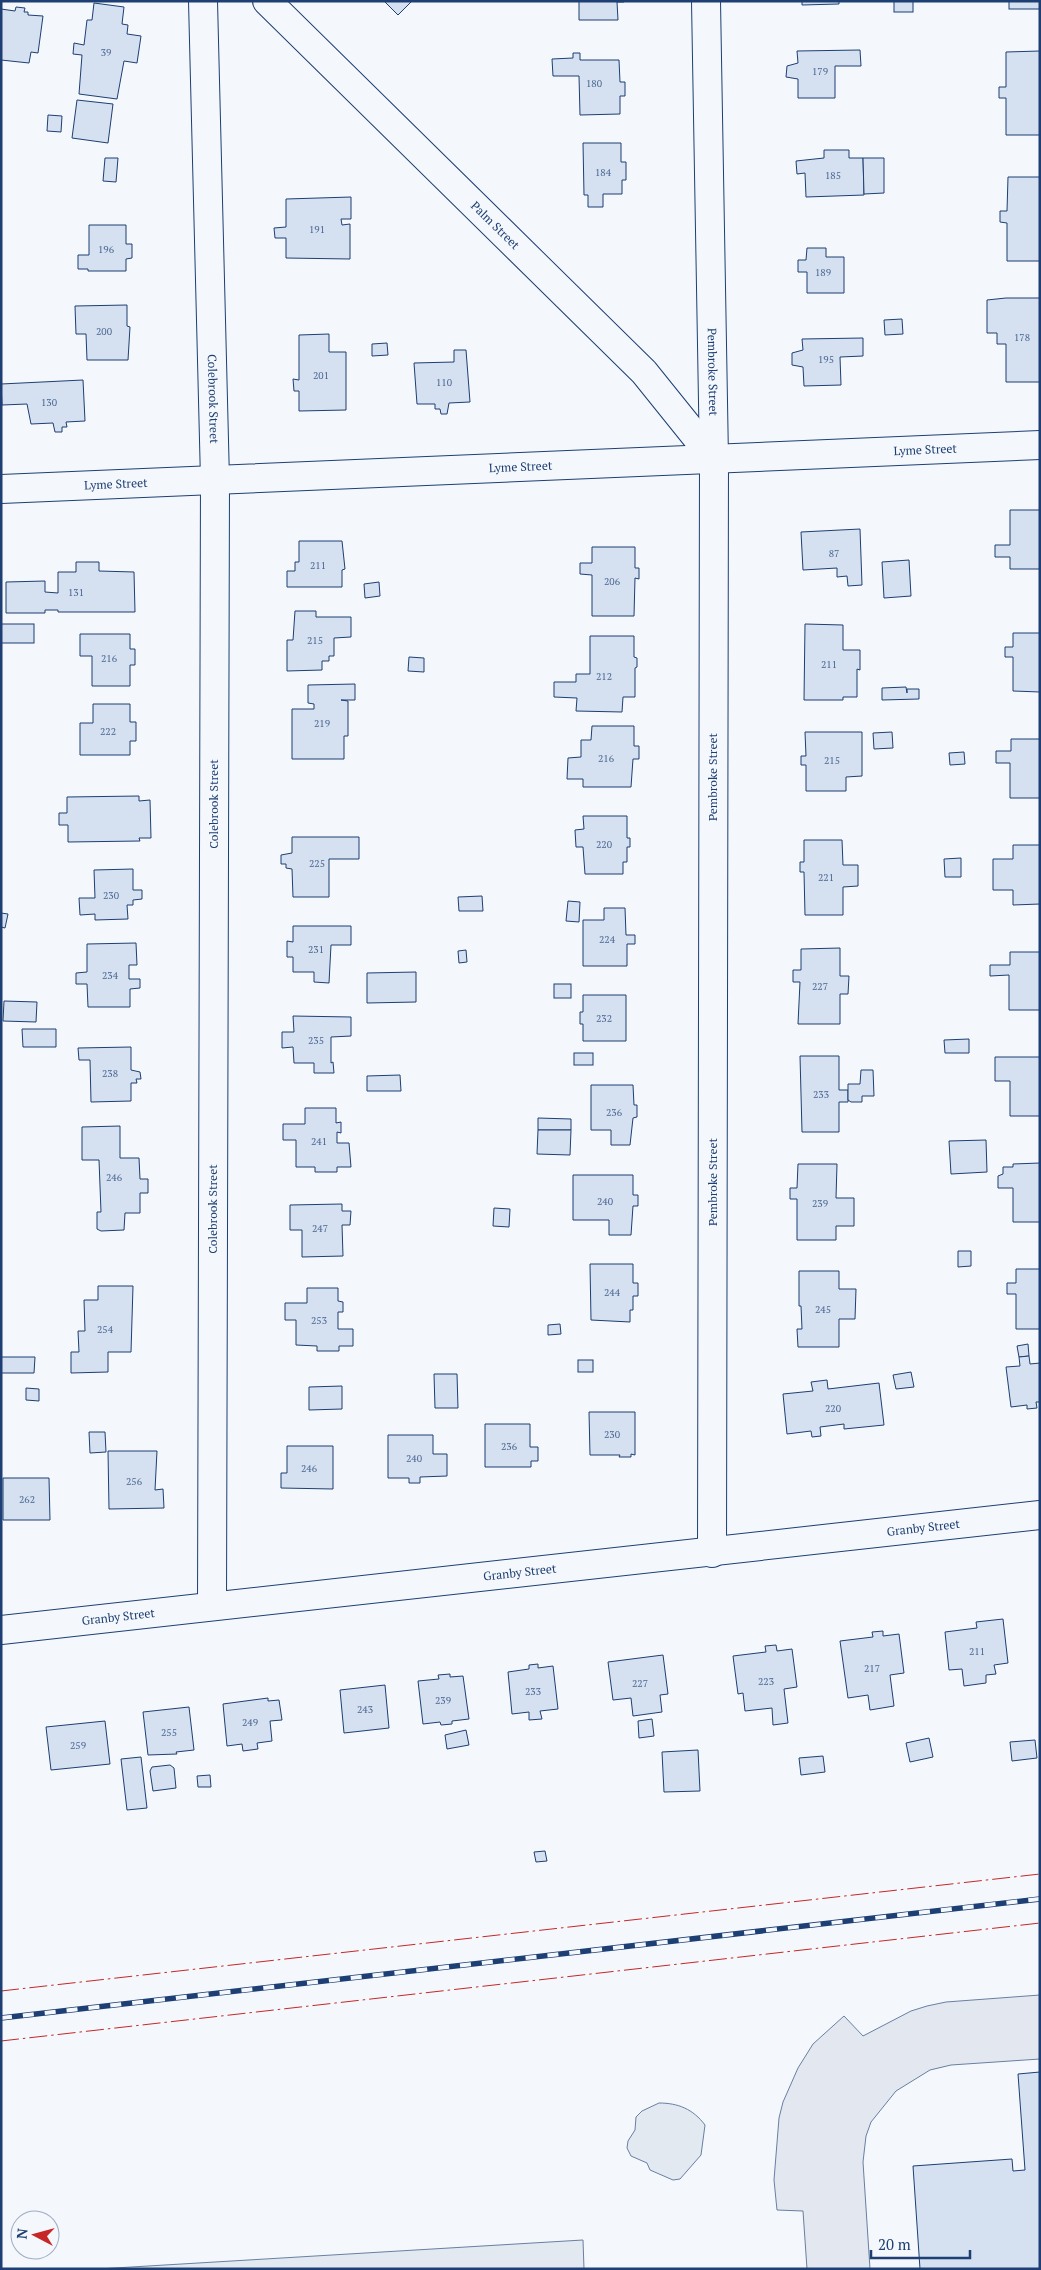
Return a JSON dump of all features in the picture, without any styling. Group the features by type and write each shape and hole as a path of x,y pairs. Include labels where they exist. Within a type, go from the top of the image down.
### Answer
{"street":[{"name":"Colebrook Street","path":"203,1 215,480 212,1606"},
{"name":"Palm Street","path":"267,1 644,372 714,459"},
{"name":"Pembroke Street","path":"706,1 714,459 712,1553"},
{"name":"Lyme Street","path":"1,489 1040,445"},
{"name":"Granby Street","path":"1,1630 712,1553 1040,1515"}],"shaded area":[{"path":"1040,1995 1040,2059 951,2065 930,2070 896,2091 871,2122 866,2136 863,2162 870,2269 807,2269 803,2211 777,2210 774,2180 779,2118 783,2102 798,2068 813,2044 844,2016 863,2036 911,2011 927,2006 946,2002"},
{"path":"659,2103 673,2104 685,2108 705,2125 701,2155 680,2179 673,2180 650,2170 647,2163 631,2156 627,2148 628,2141 635,2130 636,2117 642,2111"},
{"path":"583,2240 584,2269 98,2269"}],"building":[{"path":"384,1 412,1 398,15"},
{"path":"579,1 624,2 617,2 618,20 579,20"},
{"path":"802,1 839,1 839,4 802,5"},
{"path":"894,1 913,1 913,12 894,12"},
{"path":"1009,1 1040,1 1040,9 1009,9"},
{"path":"94,3 124,7 122,24 128,25 127,34 141,36 137,63 124,61 117,99 79,94 82,55 73,54 74,43 84,45 87,20 92,20"},
{"path":"16,7 25,8 24,12 28,12 28,15 43,16 38,53 31,52 29,63 1,60 1,9 15,11"},
{"path":"860,50 861,66 835,66 835,98 798,98 798,79 786,77 787,66 798,63 797,51"},
{"path":"1040,51 1040,135 1006,135 1006,98 999,98 999,87 1006,87 1006,52"},
{"path":"573,53 580,53 580,60 619,60 620,82 625,82 625,96 620,96 620,114 580,115 579,76 553,76 552,59 573,58"},
{"path":"77,100 113,104 108,143 72,138"},
{"path":"48,115 62,116 61,132 47,131"},
{"path":"583,143 621,143 621,162 626,162 626,180 622,180 622,194 603,194 603,207 588,207 588,195 584,195"},
{"path":"824,150 849,150 849,158 863,158 864,195 806,197 805,173 797,174 796,161 824,158"},
{"path":"105,158 118,158 116,182 103,181"},
{"path":"863,158 884,158 884,193 864,194"},
{"path":"1008,177 1040,177 1040,261 1007,261 1007,223 1000,222 1000,211 1007,211"},
{"path":"351,197 351,219 341,219 342,225 350,224 350,259 286,258 286,238 275,238 274,228 286,227 286,199"},
{"path":"89,225 126,225 126,244 132,244 132,258 126,259 126,271 88,271 88,269 78,269 78,255 89,255"},
{"path":"807,248 826,248 826,257 844,257 844,293 807,293 807,272 798,272 798,260 806,260"},
{"path":"1040,298 1040,382 1006,382 1006,344 997,344 997,333 987,333 987,300"},
{"path":"127,305 127,326 130,327 128,360 87,360 86,334 76,334 75,306"},
{"path":"902,319 903,334 885,335 884,320"},
{"path":"329,334 329,352 346,352 346,410 299,411 299,391 294,391 293,379 299,380 299,335"},
{"path":"863,338 863,356 840,357 841,385 804,386 803,367 792,365 792,353 803,350 802,339"},
{"path":"387,343 388,355 372,356 372,344"},
{"path":"454,350 466,350 470,402 449,403 447,414 441,414 440,409 435,409 435,404 417,404 414,363 454,362"},
{"path":"83,380 85,421 66,422 67,427 62,427 62,432 55,432 53,423 31,424 27,404 2,405 1,384"},
{"path":"1010,510 1040,510 1040,569 1010,569 1010,557 995,557 995,545 1010,545"},
{"path":"860,529 862,585 848,586 847,576 837,577 837,568 803,570 801,532"},
{"path":"299,541 342,541 345,569 342,570 342,587 287,587 287,571 295,571 295,562 299,562"},
{"path":"592,547 635,547 635,568 639,568 639,579 635,578 634,616 592,616 592,575 580,574 580,563 592,563"},
{"path":"909,560 911,596 884,598 882,562"},
{"path":"76,562 99,562 99,571 134,572 135,612 58,612 58,610 45,610 45,613 6,613 6,582 45,581 45,592 58,593 58,572 76,572"},
{"path":"379,582 380,596 365,598 364,584"},
{"path":"295,611 316,611 316,617 351,617 351,637 334,638 334,656 329,656 329,661 322,661 322,670 287,671 287,640 293,640"},
{"path":"1,624 34,624 34,643 1,643"},
{"path":"805,624 843,625 843,650 860,650 860,670 857,669 857,697 843,697 843,700 804,700"},
{"path":"1013,633 1040,633 1040,692 1013,691 1013,657 1005,657 1005,647 1013,647"},
{"path":"80,634 130,634 130,649 135,649 135,665 130,665 130,686 92,686 92,656 80,656"},
{"path":"590,636 634,636 634,657 637,658 635,697 623,697 622,712 576,711 577,698 554,697 554,682 576,682 576,674 590,674"},
{"path":"409,657 424,658 424,672 408,671"},
{"path":"355,684 355,700 341,700 348,701 348,736 344,736 344,759 292,759 292,709 314,709 314,704 308,703 308,685"},
{"path":"906,687 907,693 907,689 919,689 919,699 882,700 882,688"},
{"path":"93,704 130,704 130,722 136,722 136,741 130,741 130,755 80,755 80,723 93,723"},
{"path":"592,726 634,726 634,746 639,746 639,759 633,759 631,787 583,787 583,779 567,779 568,758 581,757 581,740 591,740"},
{"path":"805,732 862,732 862,776 846,777 846,791 806,791 806,765 801,765 801,756 806,756"},
{"path":"892,732 893,748 874,749 873,733"},
{"path":"1011,739 1040,739 1040,798 1010,798 1010,763 996,763 996,751 1011,751"},
{"path":"964,752 965,764 950,765 949,753"},
{"path":"139,796 139,801 150,800 151,838 139,838 140,841 68,842 68,825 59,825 59,813 67,813 67,797"},
{"path":"583,816 627,816 627,838 630,838 630,847 627,847 627,862 623,862 623,874 585,874 583,847 576,847 575,830 584,829"},
{"path":"292,837 359,837 359,859 329,859 329,897 293,897 292,869 286,868 286,864 281,864 281,855 292,853"},
{"path":"804,840 842,840 843,865 858,865 858,886 843,887 843,915 805,915 804,872 800,872 800,862 804,862"},
{"path":"1013,845 1040,845 1040,904 1013,905 1013,890 993,890 993,859 1013,859"},
{"path":"961,858 961,877 945,877 944,859"},
{"path":"133,869 133,890 142,890 142,899 133,900 133,905 127,905 128,919 95,920 95,914 80,915 79,898 95,898 94,870"},
{"path":"482,896 483,911 459,911 458,897"},
{"path":"568,901 580,902 579,922 566,921"},
{"path":"604,908 625,908 626,935 635,935 635,944 627,944 627,966 583,966 583,920 604,920"},
{"path":"1,913 8,914 5,928 1,927"},
{"path":"293,926 351,926 351,945 331,945 329,983 314,982 314,972 293,972 293,957 287,957 287,941 293,942"},
{"path":"136,943 137,965 129,965 129,979 140,979 140,988 130,989 130,1007 88,1007 87,984 76,984 76,973 87,972 87,944"},
{"path":"840,948 840,976 849,976 848,994 840,994 840,1024 798,1024 800,982 793,982 793,970 801,970 801,949"},
{"path":"466,950 467,962 459,963 458,951"},
{"path":"1010,952 1040,952 1040,1010 1009,1010 1009,975 990,976 990,965 1010,965"},
{"path":"416,972 416,1002 367,1003 367,973"},
{"path":"554,984 571,984 571,998 554,998"},
{"path":"583,995 626,995 626,1041 583,1041 583,1024 580,1024 580,1012 583,1012"},
{"path":"4,1001 37,1002 36,1022 3,1021"},
{"path":"293,1016 351,1017 351,1036 331,1037 331,1063 333,1062 334,1073 314,1073 314,1063 294,1063 293,1047 282,1048 282,1032 294,1032"},
{"path":"22,1029 56,1029 56,1047 23,1047"},
{"path":"969,1039 969,1053 945,1053 944,1040"},
{"path":"131,1047 131,1070 140,1072 141,1079 136,1079 137,1083 131,1083 131,1101 91,1102 90,1060 79,1060 78,1048"},
{"path":"574,1053 593,1053 593,1065 574,1065"},
{"path":"800,1056 839,1056 839,1090 848,1090 848,1102 839,1102 839,1132 802,1132"},
{"path":"995,1057 1040,1057 1040,1116 1010,1116 1010,1081 995,1081"},
{"path":"861,1070 873,1070 874,1096 862,1096 862,1102 851,1102 848,1100 848,1084 860,1084"},
{"path":"400,1075 401,1091 367,1091 367,1076"},
{"path":"591,1085 633,1085 637,1117 633,1118 630,1145 611,1145 611,1130 591,1130"},
{"path":"305,1108 336,1108 336,1123 341,1122 341,1133 337,1132 337,1143 349,1143 351,1167 337,1167 337,1172 315,1172 315,1167 296,1167 296,1140 283,1140 283,1124 305,1124"},
{"path":"538,1118 571,1119 571,1130 538,1130"},
{"path":"120,1126 120,1158 139,1158 140,1179 148,1179 148,1193 140,1193 140,1213 125,1213 124,1230 101,1231 97,1229 97,1212 101,1212 99,1160 82,1160 82,1127"},
{"path":"538,1130 571,1130 570,1155 537,1154"},
{"path":"986,1140 987,1172 951,1174 949,1141"},
{"path":"1040,1163 1040,1222 1013,1222 1013,1188 998,1188 998,1176 1003,1174 1003,1167 1013,1167 1013,1164"},
{"path":"798,1164 837,1164 836,1198 854,1198 854,1226 836,1226 836,1240 797,1240 797,1199 790,1199 790,1188 797,1188"},
{"path":"573,1175 633,1175 633,1195 638,1195 638,1206 633,1206 631,1235 609,1235 609,1220 573,1220"},
{"path":"342,1204 342,1211 351,1211 350,1225 342,1225 343,1256 302,1257 302,1230 290,1230 290,1205"},
{"path":"494,1208 510,1209 509,1227 493,1226"},
{"path":"958,1251 971,1251 971,1266 958,1267"},
{"path":"590,1264 633,1264 633,1283 638,1283 638,1296 633,1296 633,1310 630,1310 630,1322 591,1320"},
{"path":"1016,1269 1040,1269 1040,1329 1016,1329 1016,1294 1007,1294 1007,1283 1016,1283"},
{"path":"799,1271 839,1271 839,1289 856,1289 855,1319 839,1319 839,1347 798,1347 797,1329 802,1329 801,1306 799,1306"},
{"path":"98,1286 133,1286 131,1352 108,1352 108,1372 71,1373 71,1352 79,1352 78,1331 85,1331 84,1300 98,1300"},
{"path":"307,1288 338,1288 338,1301 343,1302 343,1312 338,1312 338,1329 353,1329 353,1346 339,1346 339,1351 317,1351 317,1346 296,1345 296,1320 285,1320 285,1303 307,1303"},
{"path":"560,1324 561,1334 548,1335 548,1325"},
{"path":"1028,1344 1029,1356 1019,1357 1017,1346"},
{"path":"1029,1356 1030,1364 1040,1363 1040,1402 1036,1402 1037,1408 1027,1409 1027,1405 1011,1407 1006,1367 1020,1366 1019,1357"},
{"path":"1,1357 35,1357 34,1373 1,1373"},
{"path":"578,1360 593,1360 593,1372 578,1372"},
{"path":"911,1372 914,1387 896,1389 893,1375"},
{"path":"434,1374 457,1374 458,1408 435,1408"},
{"path":"827,1380 828,1389 879,1383 884,1425 844,1429 844,1424 820,1427 821,1436 812,1437 811,1431 787,1434 783,1394 813,1391 811,1382"},
{"path":"342,1386 342,1409 309,1410 309,1387"},
{"path":"26,1388 39,1389 39,1401 26,1400"},
{"path":"589,1412 635,1412 635,1455 619,1457 620,1455 590,1455"},
{"path":"485,1424 530,1424 530,1447 538,1447 538,1461 531,1461 531,1467 485,1467"},
{"path":"89,1432 105,1432 106,1452 90,1453"},
{"path":"388,1435 433,1435 433,1454 447,1454 447,1476 420,1477 420,1483 409,1483 409,1478 388,1478"},
{"path":"287,1446 333,1446 333,1489 281,1488 281,1473 287,1473"},
{"path":"108,1451 157,1451 155,1490 163,1489 164,1508 109,1509"},
{"path":"3,1478 49,1478 50,1520 3,1520"},
{"path":"1003,1619 1008,1663 994,1665 996,1674 986,1675 986,1683 964,1686 962,1669 949,1670 945,1632 977,1628 976,1622"},
{"path":"883,1631 883,1636 899,1634 904,1673 890,1675 894,1706 870,1710 868,1695 848,1698 840,1641 873,1637 872,1632"},
{"path":"776,1645 777,1651 792,1649 797,1687 784,1689 788,1723 773,1725 772,1708 745,1711 743,1693 738,1694 733,1656 766,1652 765,1646"},
{"path":"663,1655 668,1694 660,1695 662,1712 633,1716 631,1698 613,1700 608,1662"},
{"path":"538,1664 538,1668 553,1666 558,1709 540,1711 542,1719 529,1720 529,1712 512,1714 508,1672 529,1669 529,1665"},
{"path":"450,1674 450,1677 463,1676 469,1719 452,1721 452,1724 441,1725 440,1722 423,1724 418,1681 439,1679 438,1675"},
{"path":"385,1685 389,1728 344,1733 340,1690"},
{"path":"268,1698 268,1701 279,1700 282,1720 270,1721 272,1741 257,1743 258,1749 243,1751 242,1744 227,1746 223,1704"},
{"path":"189,1707 194,1750 176,1752 177,1754 148,1755 143,1712"},
{"path":"652,1719 654,1736 639,1738 638,1721"},
{"path":"105,1721 110,1764 51,1770 46,1727"},
{"path":"466,1730 469,1745 447,1749 445,1735"},
{"path":"929,1738 933,1757 910,1762 906,1743"},
{"path":"1035,1740 1037,1758 1012,1761 1010,1742"},
{"path":"698,1750 700,1791 664,1792 662,1752"},
{"path":"823,1756 825,1772 801,1775 799,1758"},
{"path":"141,1757 147,1808 127,1810 121,1759"},
{"path":"170,1765 174,1768 176,1788 153,1791 150,1771 152,1767"},
{"path":"210,1775 211,1787 198,1787 197,1776"},
{"path":"545,1851 547,1861 536,1862 534,1852"},
{"path":"1040,2072 1040,2269 920,2269 913,2166 1012,2159 1013,2171 1025,2170 1018,2074"}],"railway":[{"path":"1,2018 1040,1899"}],"power":[{"path":"1,1991 1040,1874"},
{"path":"1,2041 1040,1923"}]}
